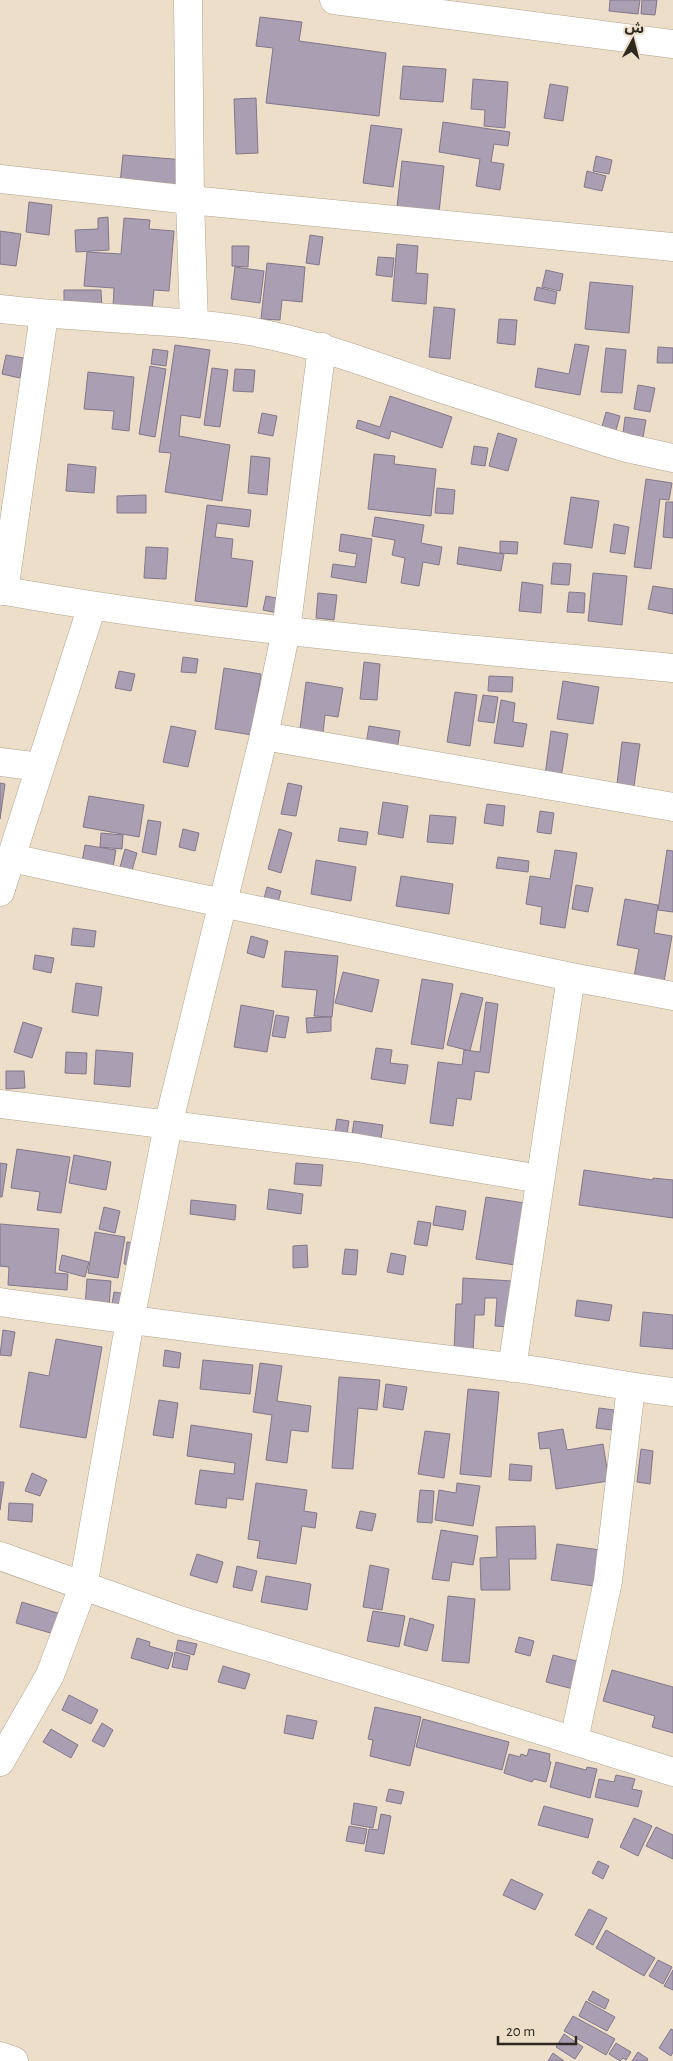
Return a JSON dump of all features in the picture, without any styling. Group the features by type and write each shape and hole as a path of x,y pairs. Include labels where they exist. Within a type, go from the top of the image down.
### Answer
{"street":[{"path":"188,0 190,200 194,324"},
{"path":"334,0 673,44"},
{"path":"0,179 190,200 673,246"},
{"path":"0,309 44,315 194,324 250,331 322,347 603,441 673,458"},
{"path":"44,315 2,590 92,606 286,631 673,668"},
{"path":"0,1762 50,1675 84,1587 130,1321 168,1125 264,736 286,631 322,347"},
{"path":"0,892 92,606"},
{"path":"264,736 673,807"},
{"path":"0,762 40,767"},
{"path":"11,858 571,977 673,996"},
{"path":"512,1368 571,977"},
{"path":"0,1104 357,1148 540,1179"},
{"path":"0,1302 130,1321 512,1368 673,1392"},
{"path":"574,1740 608,1581 630,1387"},
{"path":"0,1556 206,1629 574,1740 673,1772"},
{"path":"0,2056 14,2061"}],"building":[{"path":"610,0 640,0 638,14 609,11"},
{"path":"642,0 657,0 655,15 641,14"},
{"path":"260,17 302,22 299,41 386,53 379,116 266,103 273,48 256,46"},
{"path":"403,66 446,69 443,102 400,99"},
{"path":"473,79 508,82 505,128 484,126 485,110 471,109"},
{"path":"550,84 568,87 563,121 544,118"},
{"path":"256,98 258,153 236,154 234,99"},
{"path":"443,122 510,132 508,146 494,144 491,162 504,164 500,190 476,186 480,159 439,152"},
{"path":"371,125 402,129 393,187 363,183"},
{"path":"123,155 185,160 183,189 120,183"},
{"path":"596,156 612,160 609,174 593,171"},
{"path":"402,161 444,166 439,212 397,207"},
{"path":"587,171 606,176 602,191 584,187"},
{"path":"29,202 52,205 49,235 26,232"},
{"path":"108,217 109,250 76,252 75,230 98,229 98,218"},
{"path":"124,218 150,220 149,229 174,231 169,291 154,290 152,310 113,308 114,288 84,286 87,252 121,254"},
{"path":"0,231 21,234 16,266 0,264"},
{"path":"310,235 323,237 319,265 306,263"},
{"path":"397,244 418,246 416,273 428,274 426,304 392,301"},
{"path":"232,246 249,246 248,267 232,266"},
{"path":"378,257 394,258 392,277 376,275"},
{"path":"267,263 305,267 302,302 282,300 280,320 261,319"},
{"path":"235,267 264,271 260,303 231,299"},
{"path":"546,270 563,274 560,291 542,287"},
{"path":"590,282 633,286 629,333 585,329"},
{"path":"537,287 557,292 555,304 534,300"},
{"path":"64,290 101,290 102,309 64,309"},
{"path":"434,307 455,309 450,359 429,357"},
{"path":"499,319 517,320 515,345 497,343"},
{"path":"575,344 589,346 580,395 535,387 538,368 569,374"},
{"path":"175,345 210,350 200,418 181,415 179,436 230,445 222,501 165,492 171,453 159,452"},
{"path":"658,347 673,348 673,363 657,363"},
{"path":"606,348 626,350 622,393 601,392"},
{"path":"153,349 168,351 166,366 151,364"},
{"path":"6,355 24,358 20,378 2,374"},
{"path":"150,366 166,369 155,437 139,434"},
{"path":"212,368 228,370 220,427 204,425"},
{"path":"235,369 255,370 253,392 233,391"},
{"path":"88,372 134,377 129,431 112,429 114,411 84,409"},
{"path":"638,385 655,388 650,412 634,409"},
{"path":"390,396 452,417 442,448 391,431 389,439 356,428 358,420 380,427"},
{"path":"606,412 620,416 615,434 601,430"},
{"path":"262,413 277,416 273,436 258,433"},
{"path":"625,417 646,420 643,437 623,433"},
{"path":"498,433 517,439 508,471 489,466"},
{"path":"474,446 488,448 485,466 471,464"},
{"path":"374,454 395,456 394,464 436,469 431,516 368,509"},
{"path":"251,456 270,458 267,495 248,493"},
{"path":"68,464 96,467 94,493 66,491"},
{"path":"646,479 672,483 669,500 660,499 651,569 634,567"},
{"path":"437,488 455,490 453,514 435,513"},
{"path":"146,495 146,513 117,513 117,496"},
{"path":"571,497 599,501 592,548 564,544"},
{"path":"666,502 673,502 673,538 663,537"},
{"path":"207,505 251,510 249,527 217,523 215,537 233,539 231,558 253,561 247,607 195,601"},
{"path":"375,517 424,525 421,543 442,547 439,565 423,562 419,586 401,583 405,558 392,555 395,540 372,536"},
{"path":"614,524 629,527 625,554 610,552"},
{"path":"341,534 372,539 366,583 331,577 333,564 355,567 357,554 339,551"},
{"path":"500,541 518,542 517,554 500,553"},
{"path":"146,547 168,548 166,579 144,578"},
{"path":"459,547 504,554 501,571 457,564"},
{"path":"553,563 571,564 569,585 551,584"},
{"path":"593,573 627,576 622,625 588,621"},
{"path":"522,582 543,585 541,613 519,611"},
{"path":"653,586 673,589 673,614 648,609"},
{"path":"569,592 585,593 584,613 567,612"},
{"path":"318,593 337,595 334,620 316,618"},
{"path":"266,596 296,602 293,616 263,610"},
{"path":"183,657 198,659 196,673 181,672"},
{"path":"364,662 380,664 377,700 360,699"},
{"path":"224,668 261,674 252,735 215,729"},
{"path":"119,671 135,674 131,691 115,688"},
{"path":"489,676 513,677 512,692 488,691"},
{"path":"563,681 599,687 593,724 557,719"},
{"path":"306,682 343,688 338,717 325,715 323,733 300,729"},
{"path":"455,692 477,695 470,746 447,742"},
{"path":"483,695 498,697 494,723 478,721"},
{"path":"501,700 515,703 513,722 527,724 523,747 494,743"},
{"path":"171,726 196,731 188,767 163,762"},
{"path":"369,726 400,731 397,749 366,744"},
{"path":"551,731 568,734 561,778 545,775"},
{"path":"622,742 640,744 634,786 617,784"},
{"path":"0,783 5,784 0,819"},
{"path":"288,783 302,786 296,816 281,814"},
{"path":"89,796 144,805 139,837 83,827"},
{"path":"383,802 408,806 403,838 378,834"},
{"path":"487,804 505,806 503,826 484,823"},
{"path":"540,811 554,813 551,834 537,832"},
{"path":"430,815 456,817 453,844 427,842"},
{"path":"148,820 161,822 156,855 142,852"},
{"path":"340,828 368,832 366,845 338,841"},
{"path":"183,829 199,833 195,851 179,847"},
{"path":"279,829 292,833 281,873 268,869"},
{"path":"101,833 123,835 122,849 100,847"},
{"path":"85,845 116,850 113,867 82,862"},
{"path":"125,849 137,853 131,874 119,871"},
{"path":"555,850 577,853 565,928 540,924 542,907 526,904 530,876 550,879"},
{"path":"667,850 673,851 673,912 658,910"},
{"path":"498,857 529,861 528,872 496,868"},
{"path":"316,860 356,867 351,901 311,894"},
{"path":"401,876 453,884 449,914 396,906"},
{"path":"576,885 593,888 588,912 572,909"},
{"path":"267,887 281,891 276,910 262,906"},
{"path":"625,899 658,905 654,933 672,936 664,982 634,977 639,949 617,945"},
{"path":"73,928 96,931 94,947 71,945"},
{"path":"251,936 268,941 264,958 247,953"},
{"path":"285,951 338,956 332,1017 314,1016 317,990 282,987"},
{"path":"35,955 54,958 51,973 33,969"},
{"path":"343,972 379,980 372,1012 335,1003"},
{"path":"422,979 453,984 443,1049 411,1044"},
{"path":"76,983 102,987 98,1016 72,1012"},
{"path":"461,993 483,998 470,1051 447,1045"},
{"path":"486,1002 498,1004 489,1073 475,1071 471,1100 457,1098 453,1126 430,1123 438,1062 462,1065 464,1050 480,1052"},
{"path":"241,1005 274,1011 267,1052 234,1047"},
{"path":"276,1015 289,1017 285,1038 272,1036"},
{"path":"331,1017 331,1031 307,1033 306,1018"},
{"path":"23,1022 42,1028 32,1058 14,1052"},
{"path":"376,1048 392,1050 390,1063 408,1065 405,1084 371,1079"},
{"path":"96,1050 133,1053 130,1087 94,1084"},
{"path":"66,1052 87,1053 86,1074 65,1073"},
{"path":"6,1071 24,1071 25,1088 6,1089"},
{"path":"337,1119 349,1121 346,1139 334,1138"},
{"path":"354,1121 383,1125 380,1145 351,1141"},
{"path":"17,1149 70,1157 61,1213 37,1210 40,1192 11,1188"},
{"path":"74,1155 111,1162 106,1190 69,1183"},
{"path":"0,1163 7,1164 2,1197 0,1197"},
{"path":"296,1163 323,1165 321,1186 294,1184"},
{"path":"584,1170 653,1180 653,1178 673,1180 673,1218 579,1205"},
{"path":"269,1189 303,1194 301,1214 267,1209"},
{"path":"486,1197 537,1205 528,1267 476,1259"},
{"path":"191,1200 236,1205 235,1220 190,1214"},
{"path":"436,1206 466,1211 463,1230 433,1225"},
{"path":"104,1207 120,1211 115,1233 99,1229"},
{"path":"418,1221 431,1223 427,1246 414,1244"},
{"path":"0,1224 59,1229 55,1273 68,1274 67,1290 8,1285 9,1267 0,1266"},
{"path":"95,1232 125,1237 118,1278 88,1273"},
{"path":"127,1242 144,1244 142,1265 124,1264"},
{"path":"307,1245 308,1267 293,1268 293,1246"},
{"path":"345,1249 358,1250 356,1275 342,1274"},
{"path":"391,1253 406,1256 403,1275 387,1272"},
{"path":"62,1255 89,1262 85,1277 59,1270"},
{"path":"463,1278 512,1281 510,1327 495,1326 497,1298 485,1298 484,1315 475,1315 473,1352 454,1351 456,1304 462,1304"},
{"path":"87,1279 111,1281 109,1308 85,1307"},
{"path":"114,1292 134,1295 132,1307 112,1304"},
{"path":"577,1300 612,1305 609,1321 575,1316"},
{"path":"643,1312 673,1315 673,1349 640,1346"},
{"path":"3,1330 15,1332 11,1356 0,1355"},
{"path":"56,1339 102,1347 86,1438 20,1427 29,1372 49,1376"},
{"path":"165,1350 181,1353 179,1368 163,1366"},
{"path":"203,1360 253,1365 250,1394 200,1389"},
{"path":"260,1363 282,1366 277,1401 311,1406 308,1432 291,1430 287,1463 266,1460 272,1415 253,1412"},
{"path":"339,1377 380,1380 377,1410 358,1408 353,1469 332,1468"},
{"path":"386,1384 407,1387 403,1410 383,1407"},
{"path":"468,1389 499,1392 491,1477 460,1474"},
{"path":"159,1400 178,1403 173,1438 153,1435"},
{"path":"599,1408 614,1410 612,1430 596,1428"},
{"path":"191,1425 252,1434 243,1500 227,1498 226,1508 195,1504 200,1470 234,1474 235,1463 187,1456"},
{"path":"563,1429 567,1450 603,1444 609,1481 556,1489 550,1448 540,1449 538,1433"},
{"path":"425,1431 450,1434 444,1478 418,1474"},
{"path":"641,1449 653,1451 650,1484 637,1482"},
{"path":"510,1464 532,1466 531,1481 509,1480"},
{"path":"32,1473 47,1480 40,1496 25,1491"},
{"path":"0,1482 4,1482 0,1510"},
{"path":"256,1483 307,1490 304,1511 317,1513 315,1528 302,1526 296,1564 257,1558 260,1541 248,1539"},
{"path":"457,1483 480,1486 473,1526 435,1520 439,1490 456,1493"},
{"path":"420,1490 434,1491 432,1523 417,1522"},
{"path":"9,1503 33,1504 32,1522 8,1520"},
{"path":"360,1511 376,1514 372,1531 356,1528"},
{"path":"535,1526 536,1559 509,1559 510,1590 481,1590 480,1558 497,1557 496,1527"},
{"path":"441,1530 478,1536 473,1565 452,1562 449,1581 432,1579"},
{"path":"557,1544 600,1550 594,1586 551,1580"},
{"path":"197,1554 223,1562 217,1583 190,1575"},
{"path":"370,1565 389,1569 382,1610 363,1607"},
{"path":"237,1566 257,1571 252,1591 233,1587"},
{"path":"266,1576 311,1584 307,1610 261,1602"},
{"path":"448,1596 475,1599 469,1663 442,1661"},
{"path":"22,1602 67,1616 61,1636 16,1623"},
{"path":"373,1611 405,1616 399,1647 367,1641"},
{"path":"410,1618 434,1625 427,1651 404,1645"},
{"path":"519,1637 534,1641 530,1656 515,1652"},
{"path":"137,1638 150,1642 149,1646 173,1653 168,1669 131,1658"},
{"path":"178,1640 197,1644 194,1655 176,1650"},
{"path":"175,1652 190,1656 187,1670 172,1667"},
{"path":"553,1655 588,1664 581,1691 546,1682"},
{"path":"223,1666 250,1674 245,1689 218,1682"},
{"path":"612,1670 673,1687 673,1733 652,1727 655,1716 603,1701"},
{"path":"69,1695 98,1710 91,1724 62,1710"},
{"path":"375,1707 421,1717 410,1766 370,1756 373,1740 368,1739"},
{"path":"287,1715 317,1721 313,1739 284,1733"},
{"path":"423,1719 509,1742 502,1770 416,1747"},
{"path":"102,1723 113,1730 104,1747 92,1741"},
{"path":"51,1729 78,1745 71,1758 43,1742"},
{"path":"529,1749 550,1754 549,1761 551,1762 546,1782 534,1779 532,1782 504,1773 509,1754 520,1757 521,1754 527,1756"},
{"path":"556,1762 586,1770 587,1767 597,1769 590,1798 550,1787"},
{"path":"616,1775 635,1779 632,1789 642,1791 638,1807 595,1797 599,1779 614,1782"},
{"path":"389,1789 404,1792 401,1804 386,1801"},
{"path":"354,1803 377,1807 373,1828 351,1824"},
{"path":"544,1806 593,1819 588,1838 538,1825"},
{"path":"381,1814 391,1816 384,1854 365,1851 369,1829 378,1830"},
{"path":"634,1818 652,1826 638,1856 620,1847"},
{"path":"349,1826 367,1829 364,1844 346,1841"},
{"path":"656,1827 673,1835 673,1859 646,1846"},
{"path":"598,1861 609,1866 603,1879 592,1873"},
{"path":"511,1879 543,1894 535,1910 503,1895"},
{"path":"589,1909 607,1918 593,1945 575,1935"},
{"path":"606,1930 655,1958 644,1976 596,1948"},
{"path":"658,1960 672,1967 663,1984 649,1976"},
{"path":"673,1970 673,1990 664,1986"},
{"path":"593,1991 609,2000 605,2009 588,2000"},
{"path":"586,2001 615,2017 607,2031 579,2016"},
{"path":"573,2016 615,2039 606,2055 564,2031"},
{"path":"671,2029 673,2030 673,2052 671,2056 659,2048"},
{"path":"564,2034 583,2047 575,2059 556,2047"},
{"path":"616,2043 631,2052 626,2060 623,2058 620,2061 609,2054"},
{"path":"638,2052 648,2059 647,2061 632,2061"},
{"path":"553,2053 564,2061 548,2061"}]}
